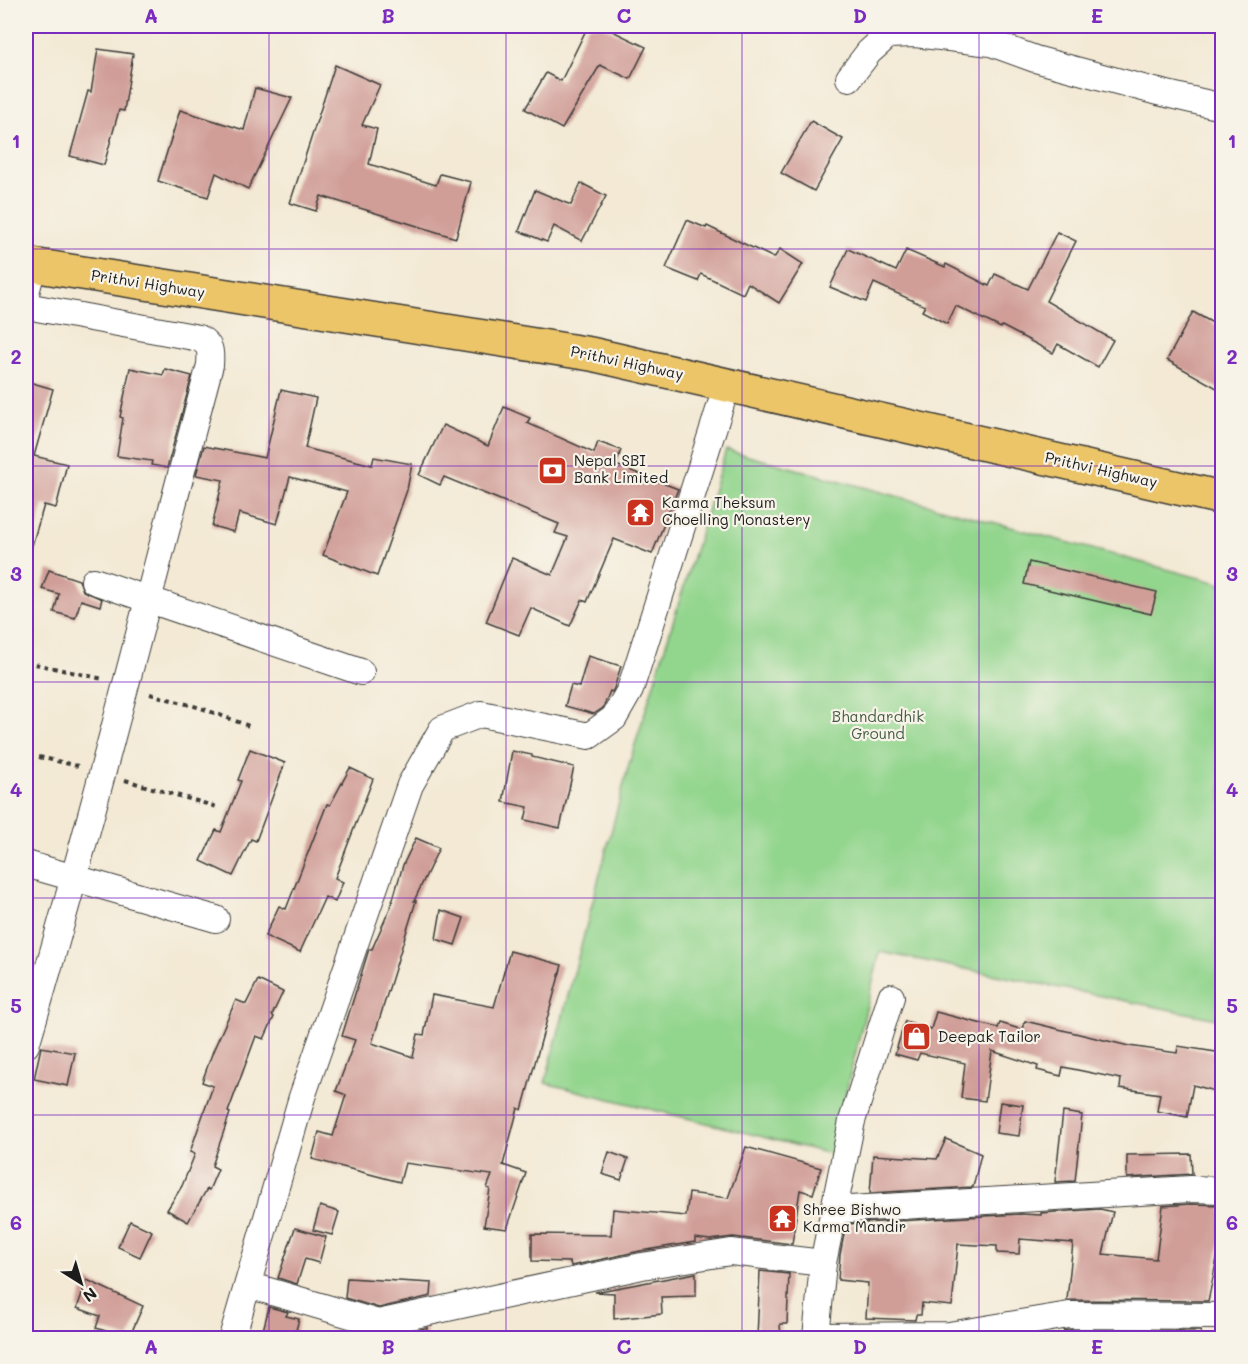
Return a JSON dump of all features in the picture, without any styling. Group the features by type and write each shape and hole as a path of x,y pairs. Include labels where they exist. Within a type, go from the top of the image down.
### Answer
{"highway":[{"name":"Prithvi Highway","path":"28,274 591,354 1222,498"}],"street":[{"path":"849,78 869,52 888,35 915,34 991,43 1078,70 1222,107"},
{"path":"26,306 199,338 207,343 211,351 210,365 74,878 26,1045"},
{"path":"232,1338 302,1097 410,785 442,729 481,714 589,736 614,718 630,690 727,385"},
{"path":"94,581 361,672"},
{"path":"26,864 216,920"},
{"path":"891,997 852,1121 823,1263 816,1337 949,1335 1069,1315 1222,1316"},
{"path":"833,1210 1191,1189 1222,1190"},
{"path":"248,1285 378,1323 642,1266 731,1252 823,1263"}],"green space":[{"name":"Bhandardhik Ground","path":"726,450 1222,584 1222,1020 880,952 831,1154 545,1083 629,764"}],"building":[{"path":"588,26 602,26 646,47 630,79 600,65 562,129 525,109 546,73 561,81"},
{"path":"98,49 133,54 124,111 119,110 104,165 70,156 88,91 91,92"},
{"path":"335,65 380,85 362,125 377,129 369,164 436,185 440,174 471,182 456,238 321,196 316,211 290,203"},
{"path":"255,88 292,98 248,189 216,173 208,197 158,181 180,110 244,130"},
{"path":"811,121 843,139 814,191 781,173"},
{"path":"581,183 606,196 582,241 554,226 547,242 519,231 535,190 571,205"},
{"path":"687,220 706,228 707,226 774,258 780,249 803,264 779,303 748,283 743,294 701,274 698,281 666,268"},
{"path":"1057,232 1076,241 1046,301 1113,340 1098,367 1058,344 1053,353 1002,326 1001,328 956,306 947,324 922,311 925,306 874,283 866,302 830,287 848,249 896,271 906,250 945,267 946,264 989,286 995,274 1028,289"},
{"path":"1193,312 1222,328 1222,391 1167,360"},
{"path":"130,368 163,375 165,369 192,376 167,468 151,465 152,461 117,456 123,418 120,417"},
{"path":"26,381 53,389 34,456 67,464 56,508 44,505 31,549 26,549"},
{"path":"281,390 316,398 305,448 372,465 374,457 412,464 407,490 377,576 323,555 347,492 290,477 277,524 239,513 234,532 212,526 223,480 196,475 204,446 265,458"},
{"path":"504,407 530,418 527,423 594,453 598,442 621,450 616,465 678,489 652,554 614,539 587,602 582,600 570,626 531,608 519,635 486,622 512,558 552,575 568,537 555,533 559,524 444,477 440,485 419,475 443,425 488,446"},
{"path":"1029,562 1157,592 1151,614 1024,584"},
{"path":"49,570 79,580 83,591 102,599 100,606 81,600 75,618 54,612 59,594 42,589"},
{"path":"588,656 621,666 614,688 612,692 610,691 603,708 594,714 565,706 571,685 579,687"},
{"path":"250,749 285,763 256,841 251,839 233,876 201,861 216,830 221,832 241,781 238,780"},
{"path":"512,751 574,767 560,828 525,820 528,807 503,802"},
{"path":"350,768 373,779 335,878 343,882 335,902 325,897 300,952 265,936 279,906 286,909 327,804 330,805"},
{"path":"416,838 439,848 414,901 416,901 372,1043 413,1057 418,1034 424,1035 432,995 494,1007 510,951 562,965 522,1110 518,1108 503,1165 526,1173 507,1229 484,1226 490,1189 487,1188 492,1175 405,1163 400,1182 312,1159 319,1132 333,1136 346,1095 336,1091 355,1040 342,1036 369,949 372,949 391,906 403,865"},
{"path":"441,910 464,918 455,945 436,939"},
{"path":"258,980 283,992 264,1039 256,1036 228,1112 230,1113 212,1166 218,1169 209,1190 207,1189 188,1222 167,1210 182,1186 195,1154 190,1152 213,1086 202,1082 236,1000 246,1004"},
{"path":"936,1012 998,1028 1000,1023 1023,1030 1025,1021 1129,1046 1177,1053 1178,1046 1222,1053 1222,1093 1193,1085 1187,1117 1157,1111 1160,1094 1120,1088 1121,1079 1063,1067 1061,1076 1037,1070 1038,1066 992,1051 985,1101 961,1098 965,1063 920,1053 917,1060 895,1054 905,1021 931,1029"},
{"path":"41,1047 75,1053 68,1086 34,1079"},
{"path":"1000,1102 1023,1105 1019,1136 996,1133"},
{"path":"1063,1112 1082,1115 1075,1181 1055,1182"},
{"path":"946,1139 981,1154 973,1187 870,1193 873,1155 937,1159"},
{"path":"746,1147 821,1168 813,1194 800,1190 792,1244 733,1237 710,1240 695,1238 695,1242 571,1266 570,1262 532,1261 532,1234 611,1235 613,1209 686,1216 689,1193 728,1198"},
{"path":"609,1152 628,1159 621,1180 602,1174"},
{"path":"1191,1154 1192,1174 1127,1178 1127,1155"},
{"path":"1222,1205 1222,1235 1208,1301 1067,1300 1073,1243 1020,1239 1019,1254 997,1253 997,1246 958,1244 952,1306 922,1303 921,1315 916,1315 915,1320 866,1318 868,1283 838,1280 846,1224 1020,1214 1041,1215 1041,1213 1100,1209 1113,1212 1103,1254 1156,1259 1163,1206"},
{"path":"320,1206 339,1212 332,1235 313,1230"},
{"path":"130,1221 152,1231 140,1257 118,1247"},
{"path":"295,1228 326,1237 319,1263 305,1259 297,1284 278,1278"},
{"path":"760,1271 789,1274 787,1324 780,1324 781,1338 757,1338"},
{"path":"696,1273 696,1296 661,1297 662,1314 614,1319 614,1293 595,1292"},
{"path":"347,1278 432,1283 431,1296 379,1308 345,1298"},
{"path":"87,1280 143,1306 129,1338 96,1328 100,1316 77,1308"},
{"path":"269,1307 288,1312 286,1316 299,1319 294,1338 261,1338"},
{"path":"427,1328 426,1338 381,1338"},
{"path":"352,1331 381,1338 352,1338"},
{"path":"1064,1331 1201,1331 1200,1338 1063,1338"}],"place":[{"name":"Nepal SBI Bank Limited","path":"553,470"},
{"name":"Karma Theksum Choelling Monastery","path":"641,512"},
{"name":"Deepak Tailor","path":"917,1037"},
{"name":"Shree Bishwo Karma Mandir","path":"782,1219"}]}
